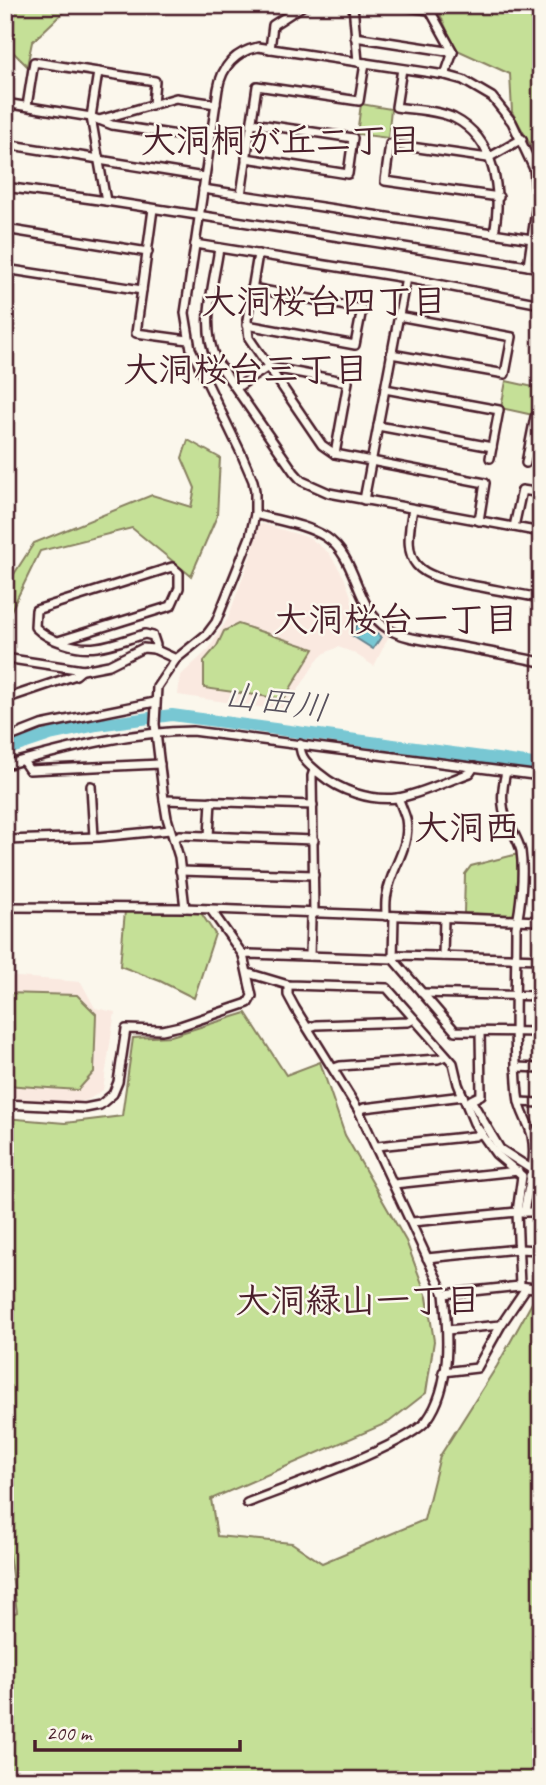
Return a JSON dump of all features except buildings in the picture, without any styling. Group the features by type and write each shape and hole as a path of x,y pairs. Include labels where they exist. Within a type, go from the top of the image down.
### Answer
{"street":[{"path":"270,49 273,25 304,5"},
{"path":"241,195 257,86 359,101 361,63 355,37 353,5"},
{"path":"395,5 428,8 453,52"},
{"path":"355,37 453,52"},
{"path":"185,908 175,838 170,830 164,800 155,728 157,687 176,659 207,635 216,622 250,537 255,514 253,481 188,341 186,302 204,177 220,78 229,62 248,49 270,49 444,75 463,80 492,97 522,139 534,169 537,185 528,265"},
{"path":"444,75 453,52"},
{"path":"27,106 34,62 156,81 153,104"},
{"path":"402,69 396,107 454,118 466,125 475,135 488,158 499,197 494,233"},
{"path":"98,72 95,118 106,201"},
{"path":"95,118 176,98 216,104"},
{"path":"5,103 95,118 112,125 210,140"},
{"path":"246,159 348,174 353,138 252,123"},
{"path":"499,197 384,181 390,144 488,158 522,139"},
{"path":"5,144 204,177"},
{"path":"5,187 541,268"},
{"path":"203,189 532,239"},
{"path":"153,209 136,333 188,341"},
{"path":"5,229 148,252"},
{"path":"195,244 406,278 541,304"},
{"path":"219,248 208,321 211,348 216,360 302,481 329,493 541,533"},
{"path":"258,254 247,325 249,338 322,445 335,454 485,483 479,521"},
{"path":"5,269 142,290"},
{"path":"364,499 406,278"},
{"path":"247,325 355,345 362,309 252,288"},
{"path":"391,354 505,374 512,337 398,316"},
{"path":"236,388 268,367 348,382 335,454"},
{"path":"385,389 499,410 490,458"},
{"path":"526,463 535,417 541,418"},
{"path":"378,426 492,447"},
{"path":"528,453 541,455"},
{"path":"514,527 522,489 541,493"},
{"path":"413,509 409,548 413,560 422,571 440,579 541,598"},
{"path":"255,514 315,531 337,546 345,557 366,606 374,618 388,629 412,638 541,662"},
{"path":"58,641 171,606 179,588 180,573 172,567 36,610 35,627 58,641 96,648 145,634 153,636 155,649"},
{"path":"5,658 83,670 109,665 143,649 155,649 176,659"},
{"path":"5,699 76,675 83,670"},
{"path":"5,739 41,725 155,706"},
{"path":"5,765 72,746 155,728 221,733 541,776"},
{"path":"300,744 304,761 333,785 370,797 398,798 470,773 474,767"},
{"path":"23,761 29,770 160,764"},
{"path":"310,956 311,918 314,913 314,770"},
{"path":"506,772 502,787 503,805 506,819 517,837 521,852 519,920 516,924 516,1067 519,1102 532,1138 531,1173 520,1212"},
{"path":"91,786 94,837"},
{"path":"398,798 407,835 403,854 386,894 393,959 455,1031 541,1032"},
{"path":"164,800 313,805"},
{"path":"209,836 211,802"},
{"path":"5,841 170,830"},
{"path":"175,838 180,835 313,839"},
{"path":"180,871 314,875"},
{"path":"5,907 185,908 541,921"},
{"path":"5,1104 85,1108 100,1105 113,1094 118,1082 126,1029 162,1030 248,1003 252,996 243,955 211,910"},
{"path":"443,956 444,918"},
{"path":"243,955 393,959 398,954 541,959"},
{"path":"248,973 288,985 387,988 453,1063 463,1096 481,1133 496,1154 522,1176 518,1248 523,1287 477,1368 443,1372"},
{"path":"247,1503 366,1455 411,1434 426,1422 440,1393 447,1330 444,1294 377,1146 359,1111 288,995 288,985"},
{"path":"422,993 541,996"},
{"path":"308,1028 316,1025 408,1023 414,1019"},
{"path":"480,1032 481,1095 471,1100 500,1149 531,1173 541,1177"},
{"path":"334,1069 341,1066 438,1059 446,1056"},
{"path":"516,1067 541,1068"},
{"path":"359,1111 365,1108 463,1096"},
{"path":"519,1102 541,1103"},
{"path":"377,1146 474,1136 481,1133"},
{"path":"532,1138 541,1138"},
{"path":"394,1184 518,1171"},
{"path":"412,1222 541,1212"},
{"path":"427,1258 518,1248 541,1250"},
{"path":"444,1294 523,1287 541,1289"},
{"path":"447,1330 501,1325"}],"shaded area":[{"path":"259,525 310,538 329,553 344,577 352,599 368,617 390,634 374,666 352,652 338,647 325,653 317,660 285,711 178,695 180,676 209,649 228,618"},
{"path":"5,976 81,982 95,1008 115,1012 103,1090 88,1100 74,1103 5,1099"}],"green space":[{"path":"5,5 71,5 32,42 27,66 11,50 5,51"},
{"path":"111,5 300,5 119,11"},
{"path":"436,5 541,5 541,170 536,155 512,112 510,74 455,49"},
{"path":"361,104 391,109 388,138 357,134"},
{"path":"506,381 538,388 533,415 501,408"},
{"path":"188,440 220,458 217,516 191,576 132,528 40,551 5,623 5,588 34,543 152,495 191,507 195,488 182,458"},
{"path":"238,624 314,649 284,699 204,688 204,661 217,646 224,631"},
{"path":"518,854 518,915 464,913 465,874 471,866"},
{"path":"125,911 201,913 215,934 194,998 160,981 120,966"},
{"path":"5,993 77,995 96,1014 94,1072 78,1090 5,1085"},
{"path":"246,1013 286,1075 320,1062 345,1135 406,1241 427,1297 434,1341 426,1393 389,1422 211,1499 217,1536 292,1543 322,1563 424,1520 440,1456 497,1366 533,1301 541,1301 541,1780 5,1780 5,1617 17,1612 5,1524 5,1118 65,1123 122,1116 133,1038 171,1036"}],"water":[{"path":"359,622 381,637 373,649 351,635"}],"waterway":[{"name":"山田川","path":"5,750 50,735 97,725 172,715 541,765"}],"district":[{"name":"大洞桐が丘二丁目","path":"281,140"},
{"name":"大洞桜台四丁目","path":"324,301"},
{"name":"大洞桜台三丁目","path":"246,369"},
{"name":"大洞桜台一丁目","path":"396,619"},
{"name":"大洞西","path":"467,827"},
{"name":"大洞緑山一丁目","path":"358,1300"}]}
